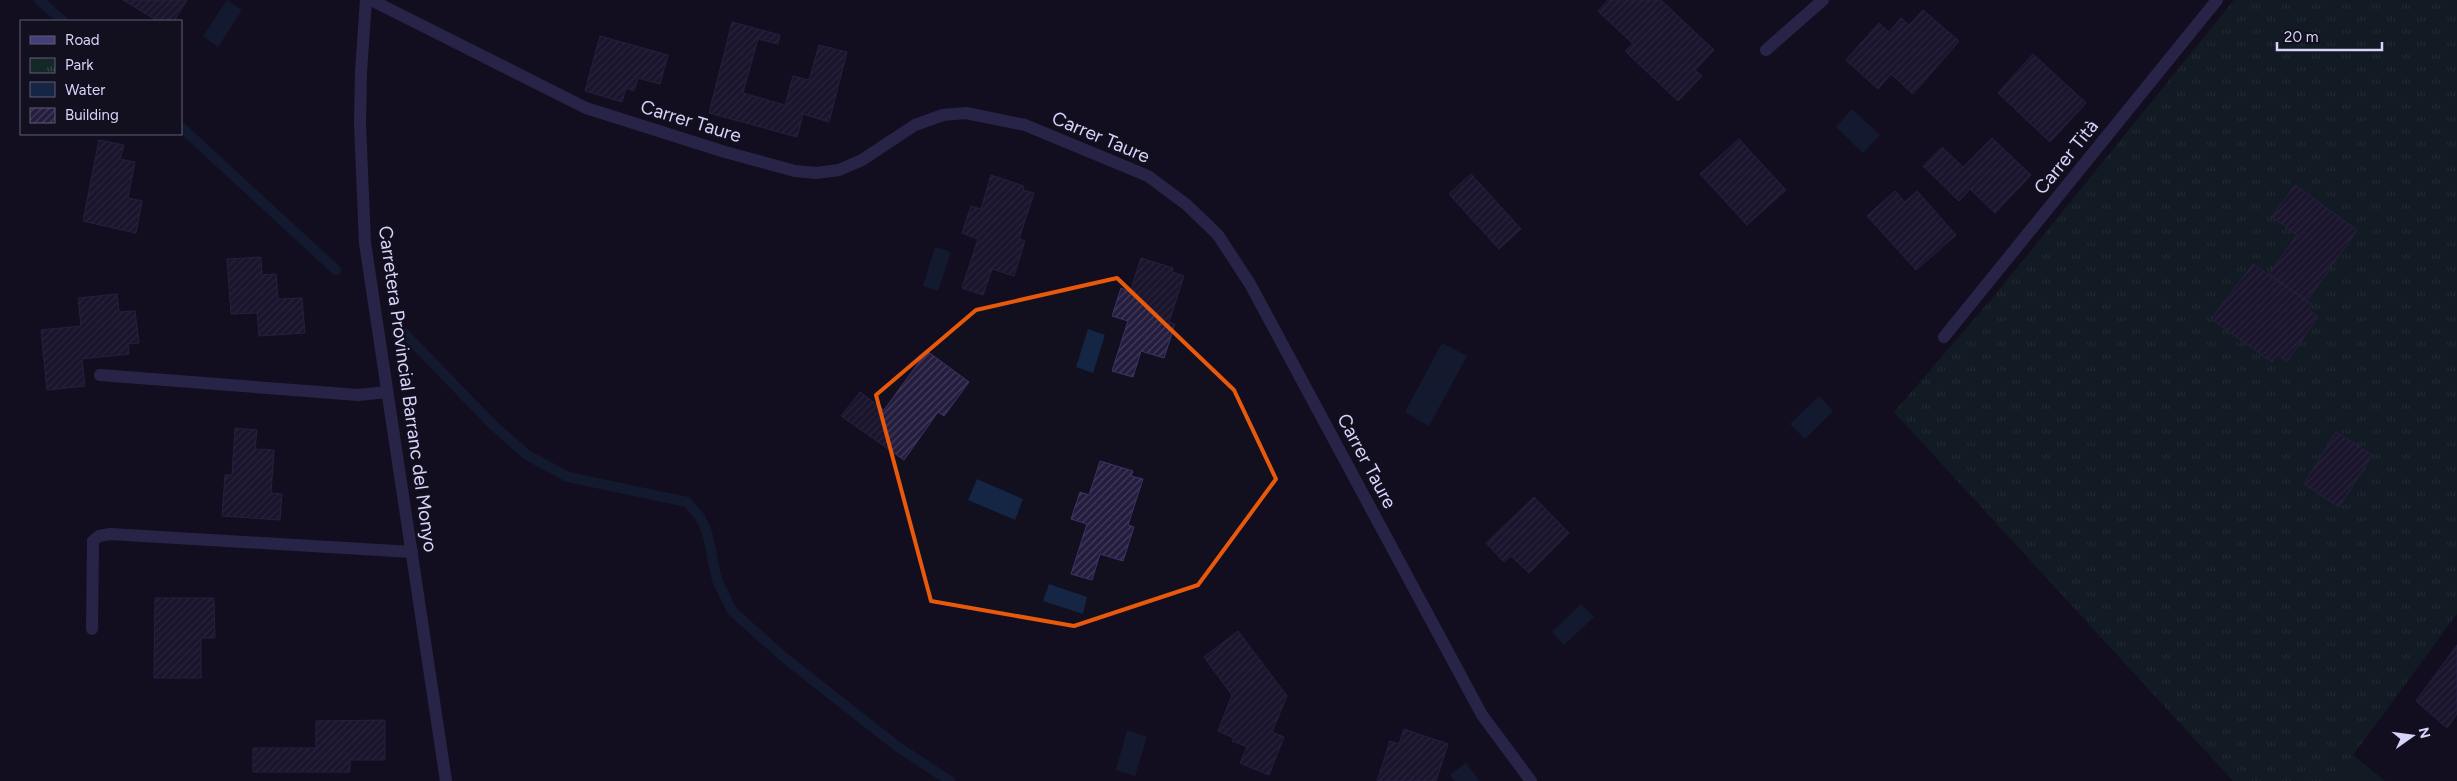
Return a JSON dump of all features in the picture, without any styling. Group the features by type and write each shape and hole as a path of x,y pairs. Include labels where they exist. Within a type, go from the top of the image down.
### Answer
{"street":[{"name":"Carretera Provincial Barranc del Monyo","path":"366,0 360,123 365,243 446,781"},
{"name":"Carrer Taure","path":"371,0 586,108 725,152 795,171 816,173 839,170 862,160 915,125 943,115 966,113 1025,126 1148,176 1187,206 1218,235 1250,284 1482,715 1531,781"},
{"path":"1766,50 1822,0"},
{"name":"Carrer Tità","path":"1944,337 2217,0"},
{"path":"100,375 358,395 387,392"},
{"path":"92,629 93,541 99,536 110,534 412,552"}],"highlighted area":[{"path":"1117,278 1234,390 1276,479 1198,585 1074,626 931,601 876,395 976,310"}],"green space":[{"path":"2234,0 2457,0 2457,614 2334,781 2233,781 1894,412 1994,296"},
{"path":"2353,755 2385,781 2334,781"}],"water":[{"path":"227,0 242,10 218,47 203,36"},
{"path":"1852,109 1880,135 1863,153 1836,127"},
{"path":"935,247 951,252 938,291 923,286"},
{"path":"1088,329 1105,335 1093,373 1076,367"},
{"path":"1442,343 1467,356 1429,426 1405,412"},
{"path":"1819,396 1833,411 1805,439 1790,424"},
{"path":"977,479 1023,499 1015,520 968,500"},
{"path":"1049,584 1087,597 1083,614 1043,601"},
{"path":"1581,604 1594,617 1564,645 1552,632"},
{"path":"1127,730 1147,737 1135,776 1116,770"},
{"path":"1466,763 1480,781 1455,781 1450,775"}],"building":[{"path":"123,0 187,0 175,20 156,20"},
{"path":"1608,0 1661,0 1714,50 1695,70 1702,76 1678,101 1625,51 1633,44 1598,11"},
{"path":"1923,10 1959,41 1913,94 1891,74 1878,89 1846,60 1879,23 1889,32 1901,18 1909,25"},
{"path":"732,22 780,35 778,44 758,39 743,93 785,105 793,76 809,80 819,45 847,52 829,122 803,114 797,137 709,113"},
{"path":"600,36 668,55 660,84 638,78 634,91 626,88 622,102 585,91"},
{"path":"2033,54 2086,103 2050,142 1998,93"},
{"path":"1992,138 2031,175 1995,213 1970,189 1959,201 1923,166 1942,147 1963,167"},
{"path":"1739,139 1786,190 1747,225 1700,174"},
{"path":"99,140 124,145 120,159 135,162 128,198 142,201 136,233 83,221"},
{"path":"1471,174 1521,229 1499,249 1449,194"},
{"path":"991,175 1024,186 1023,190 1034,193 1019,239 1025,241 1014,276 992,269 983,295 962,288 978,239 962,233 971,206 981,209"},
{"path":"2295,185 2357,230 2307,301 2269,274 2297,235 2272,217"},
{"path":"1895,191 1905,202 1917,191 1956,235 1916,270 1867,216"},
{"path":"261,257 262,275 276,274 278,299 302,298 305,333 259,336 257,313 231,314 227,259"},
{"path":"1141,258 1173,268 1172,272 1184,276 1169,322 1175,324 1164,358 1141,351 1133,377 1112,371 1128,321 1112,316 1121,288 1130,292"},
{"path":"2253,264 2312,304 2308,309 2318,317 2287,361 2277,354 2272,362 2211,319"},
{"path":"117,294 119,312 135,311 139,343 128,344 129,354 82,359 85,386 47,390 41,330 81,326 78,298"},
{"path":"927,351 969,382 944,416 938,412 904,460 841,416 860,392 884,410"},
{"path":"235,428 257,430 255,449 274,450 271,493 282,494 280,520 222,516 225,475 232,475"},
{"path":"2336,432 2372,455 2339,507 2304,484"},
{"path":"1100,461 1133,471 1131,476 1143,479 1128,525 1134,527 1123,561 1100,554 1092,580 1071,574 1087,524 1071,519 1080,492 1089,495"},
{"path":"1534,497 1569,533 1529,573 1511,556 1504,562 1486,543"},
{"path":"155,598 214,598 215,638 201,638 201,678 154,678"},
{"path":"1238,631 1287,696 1272,732 1284,737 1269,775 1240,763 1247,747 1232,741 1234,738 1218,731 1232,695 1204,657"},
{"path":"2457,645 2457,714 2447,728 2416,701"},
{"path":"385,720 385,760 350,760 350,772 253,772 253,748 316,748 316,721"},
{"path":"1404,729 1448,744 1436,781 1377,781 1390,741 1399,744"}],"waterway":[{"path":"39,0 62,20"},
{"path":"182,128 336,270"},
{"path":"404,333 493,425 527,455 568,477 687,502 700,517 707,532 717,580 732,611 786,659 898,747 950,781"}]}
